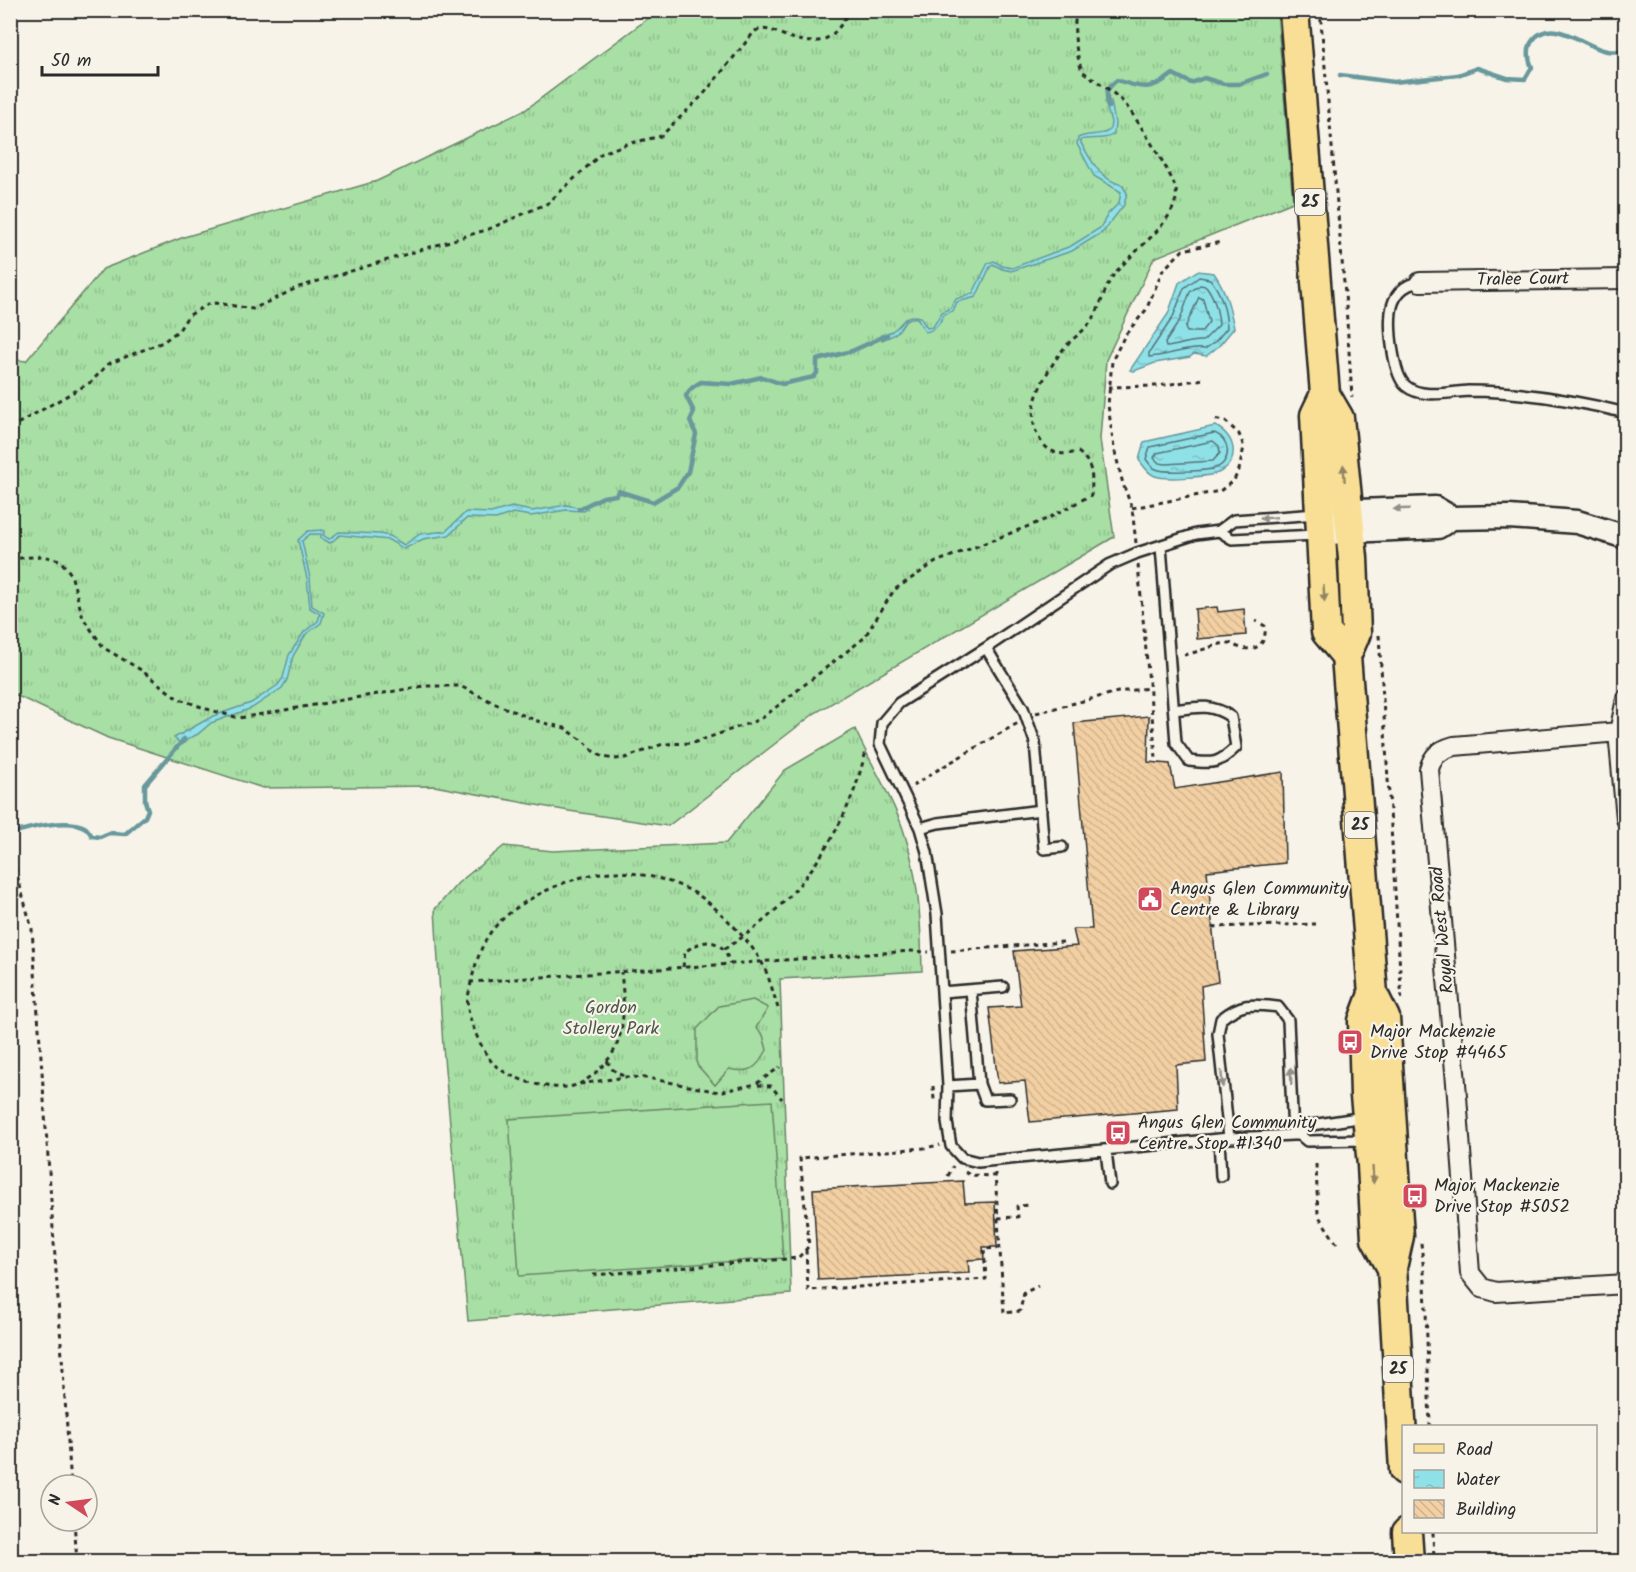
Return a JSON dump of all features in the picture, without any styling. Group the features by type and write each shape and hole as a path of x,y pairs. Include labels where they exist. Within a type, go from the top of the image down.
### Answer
{"main road":[{"name":"25","path":"1294,10 1325,394 1339,418 1353,558 1356,633 1346,656 1373,994 1363,1021 1380,1128 1376,1239 1392,1268 1402,1436"},
{"name":"25","path":"1325,394 1315,415 1326,632 1346,656"},
{"path":"1407,1533 1409,1562"}],"street":[{"name":"Tralee Court","path":"1420,282 1626,279"},
{"path":"1320,524 1349,521 1438,527 1452,518 1509,517 1577,522 1626,537"},
{"path":"1626,699 1619,732 1626,819"},
{"name":"Royal West Road","path":"1619,732 1454,746 1432,758 1429,769 1470,1273 1482,1287 1496,1292 1626,1284"}],"lane":[{"path":"1420,282 1405,287 1397,295 1392,302 1390,315 1397,370 1400,379 1412,390 1420,393 1470,392 1536,395 1626,413"},
{"path":"1320,524 1234,520 1220,531 1196,534 1137,553 1109,565 986,648 899,703 882,723 880,744 920,828 927,852 937,914 940,952 948,1086 947,1122 951,1146 962,1158 978,1162 1229,1138 1297,1135 1307,1142 1380,1128"},
{"path":"1220,531 1232,539 1320,524"},
{"path":"1161,546 1176,743 1190,762 1210,764 1223,760 1236,747 1231,717 1218,709 1201,707 1174,710"},
{"path":"986,648 1023,708 1035,742 1044,849 1062,847"},
{"path":"920,828 938,823 1041,810"},
{"path":"942,992 1003,987"},
{"path":"971,990 979,1084 985,1100 1010,1099"},
{"path":"1229,1138 1218,1034 1221,1019 1236,1007 1259,1005 1278,1007 1288,1020 1297,1135"},
{"path":"948,1086 979,1084"},
{"path":"1297,1135 1305,1126 1380,1128"},
{"path":"1219,1139 1221,1176"},
{"path":"1106,1151 1110,1184"}],"path":[{"path":"10,428 91,382 108,364 163,342 179,330 188,316 208,304 216,303 253,309 299,287 489,229 548,203 602,153 661,136 703,95 755,32 764,29 812,43 834,34 842,26 849,10"},
{"path":"10,559 42,556 60,560 71,574 83,618 104,648 141,670 177,698 239,718 424,686 460,686 531,719 565,728 593,751 603,757 614,759 625,758 663,744 693,743 761,720 864,638 894,590 936,562 1047,519 1091,495 1092,480 1087,459 1078,452 1054,453 1045,447 1037,435 1032,417 1037,396 1048,373 1066,346 1092,321 1113,276 1159,228 1173,208 1176,190 1162,160 1125,105 1082,71 1074,21 1077,10"},
{"path":"1320,10 1353,407"},
{"path":"1156,758 1132,508 1114,448 1108,387 1112,361 1125,334 1146,310 1163,270 1183,250 1221,242"},
{"path":"1108,387 1148,387 1204,379"},
{"path":"1132,508 1220,491 1234,480 1239,470 1244,447 1239,434 1225,421 1213,419"},
{"path":"1184,655 1228,642 1241,648 1254,648 1262,643 1266,636 1265,626 1256,621"},
{"path":"1378,624 1403,1012"},
{"path":"724,949 743,938 784,903 815,866 828,846 852,796 866,752"},
{"path":"10,850 32,929 70,1473"},
{"path":"778,1008 762,962 727,919 698,895 666,879 619,872 579,878 548,889 513,908 493,929 479,954 467,1008 478,1037 493,1064 520,1080 549,1088 625,1077 648,1078 719,1092 756,1084 771,1086 782,1099"},
{"path":"1213,927 1316,924"},
{"path":"683,967 685,952 696,943 710,942 724,949 730,964"},
{"path":"471,982 1063,942"},
{"path":"578,1084 600,1068 615,1050 622,1027 621,972"},
{"path":"607,1060 612,1069 625,1077"},
{"path":"756,1084 780,1067"},
{"path":"593,1275 798,1258 809,1246 800,1158 939,1145 951,1146"},
{"path":"994,1159 1004,1313 1020,1311 1024,1293 1038,1286"},
{"path":"1316,1164 1318,1215 1339,1247"},
{"path":"948,1176 952,1166"},
{"path":"998,1218 1018,1217 1017,1206 1030,1205"},
{"path":"1421,1239 1425,1282 1430,1425"},
{"path":"806,1250 808,1290 986,1279 984,1249 1000,1248"},
{"path":"75,1533 77,1562"},
{"path":"1433,1533 1434,1562"}],"green space":[{"path":"658,11 1277,11 1293,202 1154,258 1106,360 1100,439 1114,537 815,713 668,826 569,811 434,786 263,788 108,738 11,693 11,359 26,361 103,269 184,237 377,181 525,110"},
{"name":"Gordon Stollery Park","path":"855,729 893,803 913,864 921,935 922,971 780,979 791,1294 468,1321 443,1047 435,909 458,883 504,846 553,851 726,843 785,770"},
{"path":"753,1000 768,1008 756,1028 763,1035 767,1050 752,1068 743,1071 729,1069 715,1085 697,1065 697,1029 719,1006"},
{"path":"772,1101 783,1258 519,1276 509,1119"}],"water":[{"path":"1111,101 1115,123 1114,134 1081,140 1097,169 1108,179 1122,185 1127,193 1124,205 1103,232 1072,251 1011,271 993,264 976,297 957,302 953,311 944,314 935,328 925,332 917,318 910,318 890,337 882,340 881,335 894,330 911,316 920,317 927,328 933,327 942,312 951,308 956,299 973,293 988,263 994,261 1012,268 1071,246 1100,228 1108,214 1119,203 1121,192 1094,176 1077,144 1078,138 1082,136 1110,130 1111,122 1105,102"},
{"path":"1197,271 1214,273 1218,279 1225,293 1234,328 1219,346 1206,356 1194,354 1190,357 1155,363 1134,371 1130,370 1168,314 1179,283"},
{"path":"1215,426 1227,435 1233,448 1231,461 1220,472 1198,477 1160,477 1150,473 1139,460 1144,442"},
{"path":"566,505 587,509 531,516 513,513 496,519 467,518 449,535 423,539 404,549 389,540 340,535 330,543 321,538 321,534 310,534 302,541 310,578 312,606 324,613 321,623 306,634 293,656 287,680 282,688 252,708 211,723 182,745 174,738 213,716 251,703 278,685 283,678 289,655 304,632 318,621 320,614 310,608 307,578 298,540 308,531 325,531 323,535 329,539 339,532 379,534 390,536 404,545 420,534 446,531 466,512 491,513 512,507 532,511"}],"building":[{"path":"1217,607 1218,612 1244,609 1246,635 1197,639 1195,609"},
{"name":"Angus Glen Community Centre & Library","path":"1149,716 1148,762 1170,764 1175,789 1283,772 1285,863 1207,871 1218,982 1201,986 1206,1062 1176,1065 1178,1109 1030,1122 1025,1081 998,1083 989,1008 1021,1006 1014,951 1077,946 1073,929 1092,929 1074,723"},
{"path":"963,1181 965,1203 995,1202 997,1247 983,1247 984,1259 968,1260 969,1273 818,1280 813,1189"}],"waterway":[{"path":"1340,75 1394,82 1458,75 1477,68 1507,78 1525,79 1532,67 1529,53 1531,43 1541,33 1550,31 1559,31 1607,51 1626,50"},
{"path":"1109,107 1107,92 1117,80 1146,87 1166,80 1173,74 1191,83 1204,78 1224,84 1239,84 1267,74"},
{"path":"579,509 603,497 616,495 618,491 653,502 678,487 688,472 696,434 690,421 694,412 686,396 701,382 731,384 762,377 782,384 814,377 817,373 817,360 852,351 887,335"},
{"path":"10,834 59,823 79,825 86,828 92,836 100,837 109,833 125,834 145,817 148,810 145,801 145,785 184,739"}],"place":[{"name":"Angus Glen Community Centre & Library","path":"1150,899"},
{"name":"Major Mackenzie Drive Stop #4465","path":"1350,1042"},
{"name":"Angus Glen Community Centre Stop #1340","path":"1118,1133"},
{"name":"Major Mackenzie Drive Stop #5052","path":"1415,1196"}]}
